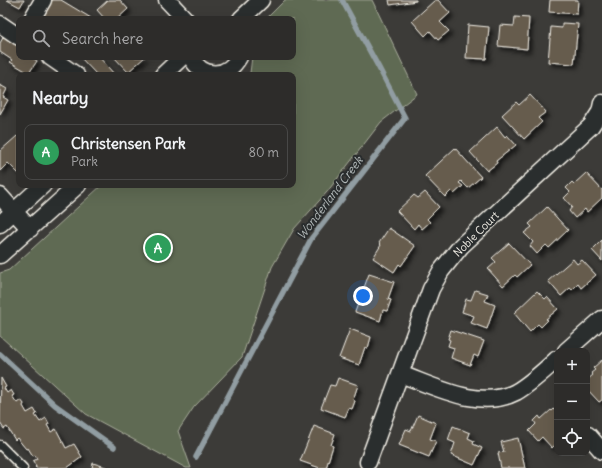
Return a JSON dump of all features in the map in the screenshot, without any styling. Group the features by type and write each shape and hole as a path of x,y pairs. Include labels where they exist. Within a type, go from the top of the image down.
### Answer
{"street":[{"path":"34,16 43,0"},
{"path":"167,0 182,16"},
{"path":"244,16 261,0"},
{"path":"1,27 16,34"},
{"path":"54,60 72,72"},
{"path":"166,72 179,60"},
{"path":"192,60 194,64 206,72"},
{"path":"223,72 235,64 237,60"},
{"name":"Noble Court","path":"369,466 431,289 441,271 461,246 591,126 600,112 602,103"},
{"path":"0,224 41,188"},
{"path":"0,255 75,188"},
{"path":"0,196 30,228"},
{"path":"569,348 602,319"},
{"path":"400,374 455,394 475,399 495,398 515,392 554,362"},
{"path":"590,438 602,451"}],"lane":[{"path":"0,445 23,468"}],"green space":[{"path":"285,0 372,0 417,94 381,122 327,192 294,229 272,267 242,357 194,407 178,431 191,468 186,468 86,414 0,336 0,273 9,270 99,188 296,188 296,72 250,72 252,60 296,60 296,16 269,16"}],"building":[{"path":"7,0 24,0 20,7"},
{"path":"48,0 61,0 88,16 38,16"},
{"path":"108,0 120,0 128,9 120,16 102,16 97,10"},
{"path":"389,0 416,0 416,1 390,5"},
{"path":"435,0 438,0 450,13 440,22 449,31 438,40 430,31 425,36 412,21"},
{"path":"550,0 578,0 577,14 549,12"},
{"path":"515,17 529,18 527,49 498,46 500,25 514,26"},
{"path":"562,23 578,24 574,64 548,62 551,27 562,28"},
{"path":"468,25 489,27 486,59 466,58"},
{"path":"4,36 16,43 16,60 37,61 30,72 10,62 12,60 0,52 0,43"},
{"path":"83,60 102,60 112,72 94,72"},
{"path":"117,60 142,60 128,72"},
{"path":"0,85 7,89 3,97 8,100 0,114"},
{"path":"530,95 546,112 538,118 542,122 524,139 502,115 516,102 519,105"},
{"path":"497,127 505,137 507,135 516,145 496,161 497,163 487,171 470,152"},
{"path":"16,137 16,171 8,163 0,171 0,151"},
{"path":"455,148 481,177 468,188 461,181 459,183 463,186 454,194 451,191 445,197 425,176"},
{"path":"586,173 602,190 602,198 587,212 585,209 575,218 569,211 572,207 564,198 570,192 566,188 572,182 574,184"},
{"path":"425,192 439,207 427,219 430,222 422,229 418,224 414,229 397,211 414,195 418,198"},
{"path":"547,207 568,230 549,248 546,245 537,254 530,246 533,242 524,233 532,227 529,224"},
{"path":"389,228 415,246 401,266 399,264 394,272 373,258 381,245 379,243"},
{"path":"602,240 602,261 592,250"},
{"path":"509,243 530,265 517,277 515,275 503,286 488,269 496,262 492,258"},
{"path":"573,259 577,264 582,260 596,275 581,288 578,284 572,290 570,288 561,296 548,281"},
{"path":"369,274 394,282 388,299 391,300 387,311 383,310 380,321 355,312"},
{"path":"475,290 488,294 485,301 495,305 487,329 471,323 474,316 462,312 466,299 471,300"},
{"path":"537,291 545,299 547,297 558,309 546,319 548,320 541,327 538,324 530,332 514,313"},
{"path":"350,329 371,337 368,348 365,347 359,365 339,358"},
{"path":"451,330 484,341 478,357 474,355 470,365 451,358 454,348 448,346 450,340 448,339"},
{"path":"602,360 602,400 599,402 590,392 590,378 593,375 591,373 595,370 593,368"},
{"path":"1,378 6,387 4,388 7,393 11,390 14,395 12,396 17,403 21,400 27,413 34,409 37,414 35,415 40,422 46,418 49,424 47,425 51,432 56,429 66,448 74,444 82,457 67,468 36,468 33,461 37,459 35,455 33,456 28,448 26,449 17,438 15,440 7,427 4,429 0,423"},
{"path":"338,378 358,385 353,400 355,401 352,409 349,408 345,417 321,408 330,385 335,386"},
{"path":"554,409 554,446 552,448 542,437 538,441 529,431 536,424 534,421 539,416 541,419 551,410 552,411"},
{"path":"418,415 436,423 430,439 436,441 429,457 399,445 406,429 411,431"},
{"path":"314,426 335,434 326,468 320,468 300,461"},
{"path":"453,426 470,433 468,438 474,441 473,444 482,448 474,465 451,455 455,443 448,440"},
{"path":"518,438 525,468 501,468 498,453 504,452 501,442"},
{"path":"93,463 109,468 92,468"}],"waterway":[{"name":"Wonderland Creek","path":"196,457 311,239 405,118 342,0"},
{"path":"0,354 55,405 114,447"}],"place":[{"name":"Christensen Park","path":"158,248"}]}
